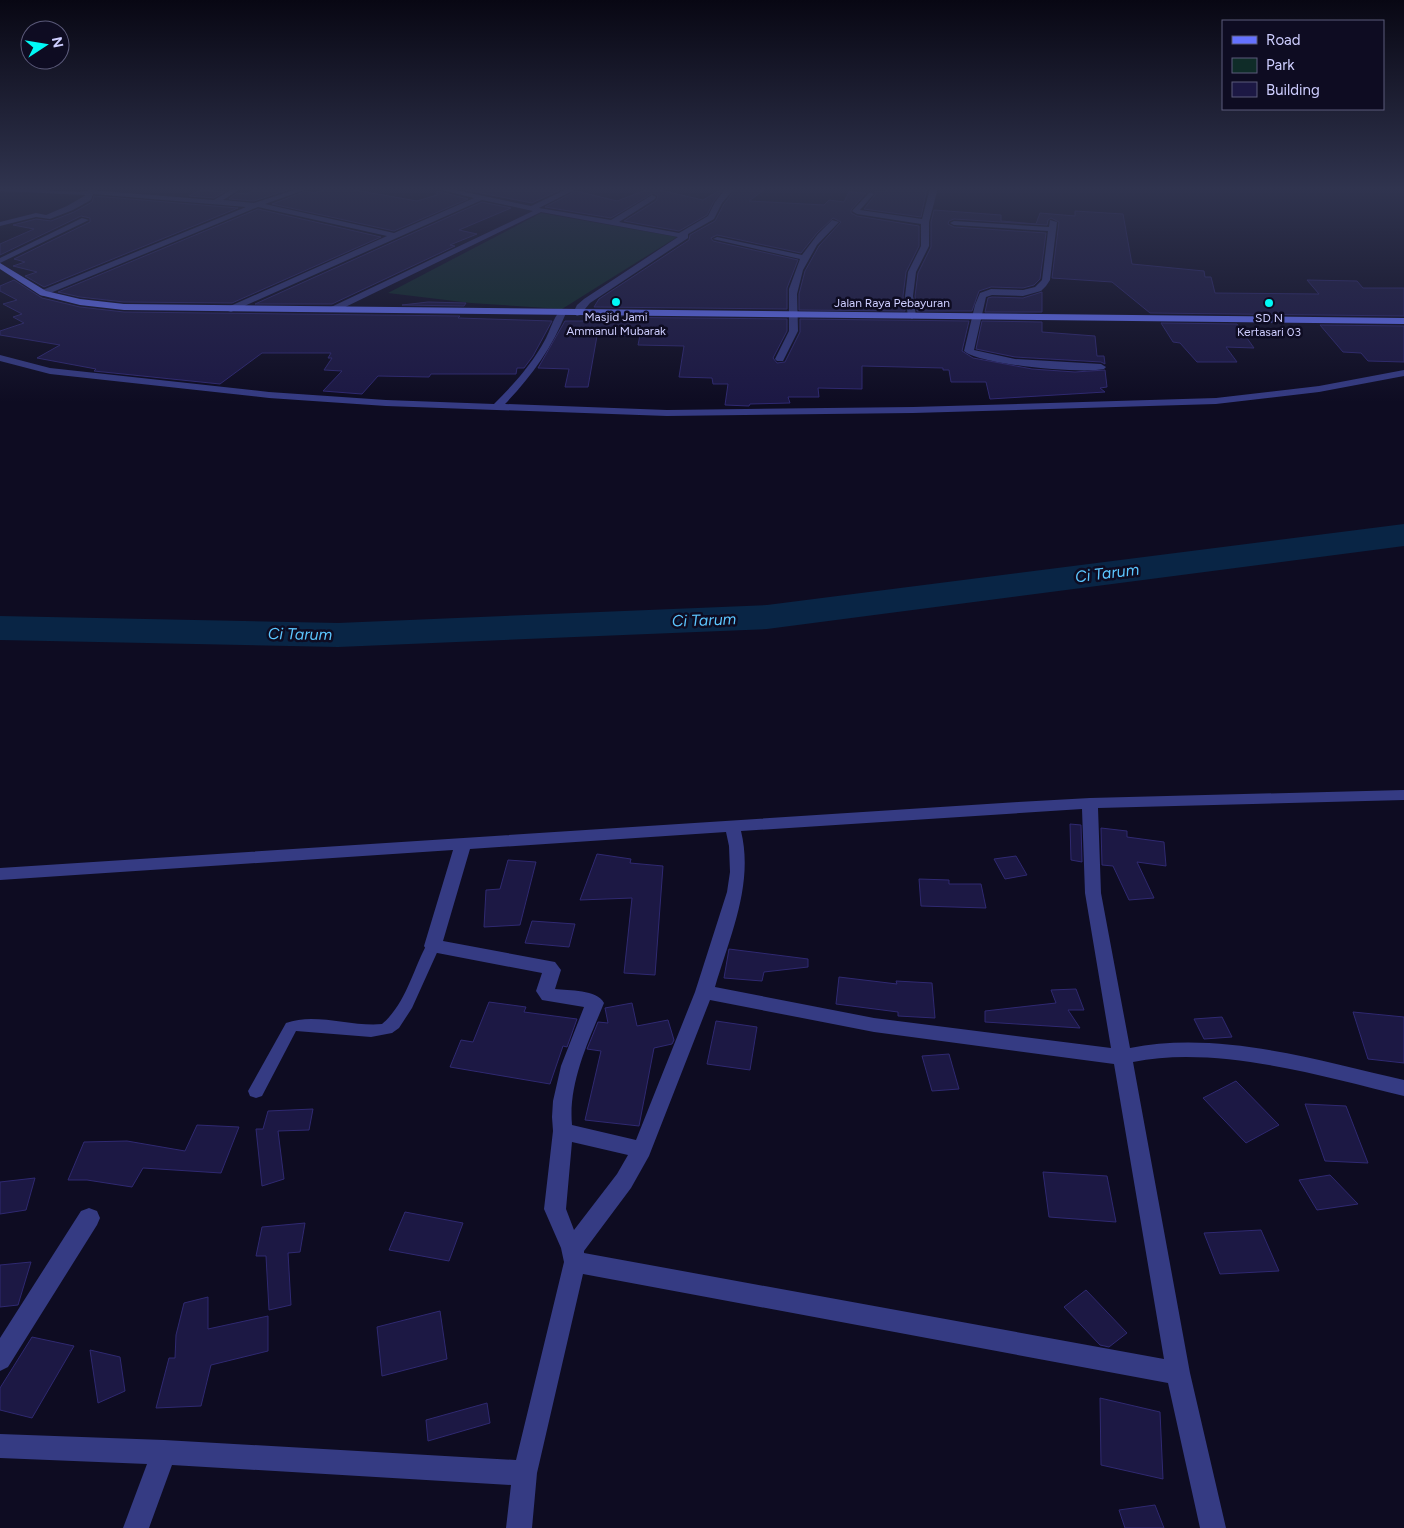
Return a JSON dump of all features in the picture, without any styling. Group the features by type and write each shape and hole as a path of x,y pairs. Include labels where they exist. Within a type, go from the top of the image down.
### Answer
{"main road":[{"name":"Jalan Raya Pebayuran","path":"0,265 43,293 101,305 231,309 1404,321"}],"street":[{"path":"43,293 125,259"},
{"path":"231,309 339,259"},
{"path":"332,310 434,259"},
{"path":"577,313 580,307 587,301 651,259"},
{"path":"780,359 792,336 794,326 793,290 804,259"},
{"path":"912,316 909,296 912,272 918,259"},
{"path":"1049,259 1046,280 1038,289 1023,293 985,293 979,300 978,316 969,350 978,355 1048,364 1101,367"},
{"path":"497,407 539,360 555,332 562,313"},
{"path":"0,358 50,371 226,391 386,402 667,413 913,410 1216,401 1318,389 1404,373"},
{"path":"0,874 1090,803 1404,795"},
{"path":"1090,803 1093,893 1178,1373 1212,1528"},
{"path":"519,1528 525,1473 574,1255 624,1181 642,1150 704,992 735,892 738,872 737,846 732,825"},
{"path":"462,844 434,946 549,967 552,970 545,991 548,995 593,1001 595,1003 570,1067 560,1121 562,1131 555,1209 557,1220 574,1255"},
{"path":"704,992 874,1025 1121,1057 1153,1051 1190,1050 1246,1054 1404,1088"},
{"path":"562,1131 642,1150"},
{"path":"0,1359 89,1218"},
{"path":"574,1255 1178,1373"},
{"path":"0,1446 164,1452 525,1473"},
{"path":"136,1528 164,1452"}],"lane":[{"path":"256,1091 291,1027 299,1024 373,1031 386,1030 398,1020 434,946"}],"green space":[{"path":"452,259 641,259 562,309 471,303 388,293"}],"building":[{"path":"15,259 112,259 44,287 25,276 37,272 13,266 25,262"},
{"path":"137,259 331,259 232,303 124,302 80,297 58,292"},
{"path":"354,259 427,259 332,304 255,304"},
{"path":"660,259 798,260 787,288 787,309 594,307 599,299"},
{"path":"812,259 912,259 906,272 903,296 905,311 799,310 799,294 805,271"},
{"path":"925,259 1043,259 1040,279 1034,285 1023,288 991,287 979,291 972,311 917,311 915,296 918,273"},
{"path":"1054,259 1131,259 1132,264 1204,271 1205,277 1211,277 1215,293 1319,294 1307,280 1357,281 1363,288 1404,288 1404,316 1150,313 1112,282 1052,278"},
{"path":"14,280 42,298 80,307 124,312 460,316 458,318 552,321 533,356 524,368 517,368 516,374 431,374 429,377 378,376 362,394 323,391 342,371 324,370 332,358 328,358 331,353 262,353 220,384 94,371 96,369 37,358 60,345 0,335 0,331 24,323 13,317 22,314 3,304 17,300 0,291 0,286"},
{"path":"1042,292 1042,312 985,312 988,298 1023,298"},
{"path":"428,302 466,303 464,306 402,305"},
{"path":"589,317 787,319 787,331 773,358 777,363 785,362 800,332 800,319 969,321 962,351 973,358 1032,369 1075,372 1105,370 1107,387 1100,388 1105,392 990,399 986,382 951,382 949,370 943,370 943,368 862,366 862,389 818,388 819,397 788,397 790,403 750,404 749,406 725,405 728,384 713,384 712,378 679,377 684,346 638,345 640,335 597,336 588,387 565,387 569,369 538,368 565,321 586,321"},
{"path":"982,321 1042,322 1042,332 1095,336 1097,356 1104,356 1105,364 1101,362 1015,357 976,349"},
{"path":"1161,323 1237,324 1254,348 1226,347 1237,362 1197,362 1180,343 1173,342"},
{"path":"1320,325 1404,326 1404,362 1368,361 1361,353 1343,352"},
{"path":"1070,824 1081,825 1082,862 1071,860"},
{"path":"1101,828 1127,831 1127,837 1164,842 1166,866 1137,862 1154,898 1129,900 1113,866 1102,865"},
{"path":"597,854 631,859 630,863 663,866 655,975 624,973 632,898 580,900"},
{"path":"1016,856 1027,875 1005,879 994,859"},
{"path":"508,860 536,862 520,925 484,927 486,890 500,889"},
{"path":"919,879 949,880 949,884 981,884 986,908 921,906"},
{"path":"532,921 575,924 569,947 525,943"},
{"path":"729,949 808,959 808,967 764,972 762,981 724,978"},
{"path":"839,977 897,984 896,981 932,983 935,1018 898,1016 898,1012 836,1004"},
{"path":"1076,989 1084,1010 1068,1010 1080,1028 985,1022 985,1011 1056,1003 1051,990"},
{"path":"489,1002 526,1007 524,1012 577,1019 567,1047 563,1046 550,1084 450,1067 461,1040 473,1042"},
{"path":"632,1003 637,1026 668,1020 674,1040 672,1044 654,1048 639,1126 585,1120 601,1051 587,1049 598,1022 608,1023 605,1008"},
{"path":"1353,1012 1404,1017 1404,1063 1368,1059"},
{"path":"1222,1017 1232,1037 1204,1039 1194,1019"},
{"path":"716,1021 757,1027 750,1070 707,1064"},
{"path":"949,1054 959,1089 932,1091 922,1056"},
{"path":"1236,1081 1279,1125 1246,1143 1203,1098"},
{"path":"1305,1104 1346,1106 1368,1163 1325,1161"},
{"path":"313,1109 309,1130 278,1131 284,1179 262,1186 256,1129 263,1129 268,1111"},
{"path":"197,1125 239,1127 221,1173 143,1168 132,1187 87,1180 68,1180 84,1142 127,1141 185,1151"},
{"path":"1043,1172 1107,1176 1116,1222 1049,1217"},
{"path":"1330,1175 1358,1204 1317,1210 1299,1180"},
{"path":"35,1178 26,1210 0,1214 0,1182"},
{"path":"405,1212 463,1223 449,1261 389,1250"},
{"path":"305,1223 300,1252 288,1253 291,1305 269,1310 266,1256 256,1256 262,1227"},
{"path":"1261,1230 1279,1271 1220,1274 1204,1233"},
{"path":"31,1262 18,1305 0,1307 0,1265"},
{"path":"1086,1290 1127,1333 1109,1347 1100,1345 1064,1307"},
{"path":"208,1297 208,1329 268,1316 268,1351 211,1365 201,1406 156,1408 169,1358 175,1358 176,1335 184,1303"},
{"path":"440,1311 447,1359 382,1376 377,1327"},
{"path":"32,1337 74,1346 32,1418 0,1410 0,1388"},
{"path":"90,1350 120,1357 125,1391 98,1403"},
{"path":"1100,1398 1160,1412 1163,1479 1101,1465"},
{"path":"487,1403 490,1423 428,1441 426,1420"},
{"path":"1155,1505 1164,1528 1125,1528 1119,1510"}],"waterway":[{"name":"Ci Tarum","path":"0,628 338,635 767,617 1404,535"}],"place":[{"name":"Masjid Jami Ammanul Mubarak","path":"616,302"},
{"name":"SD N Kertasari 03","path":"1269,303"}]}
